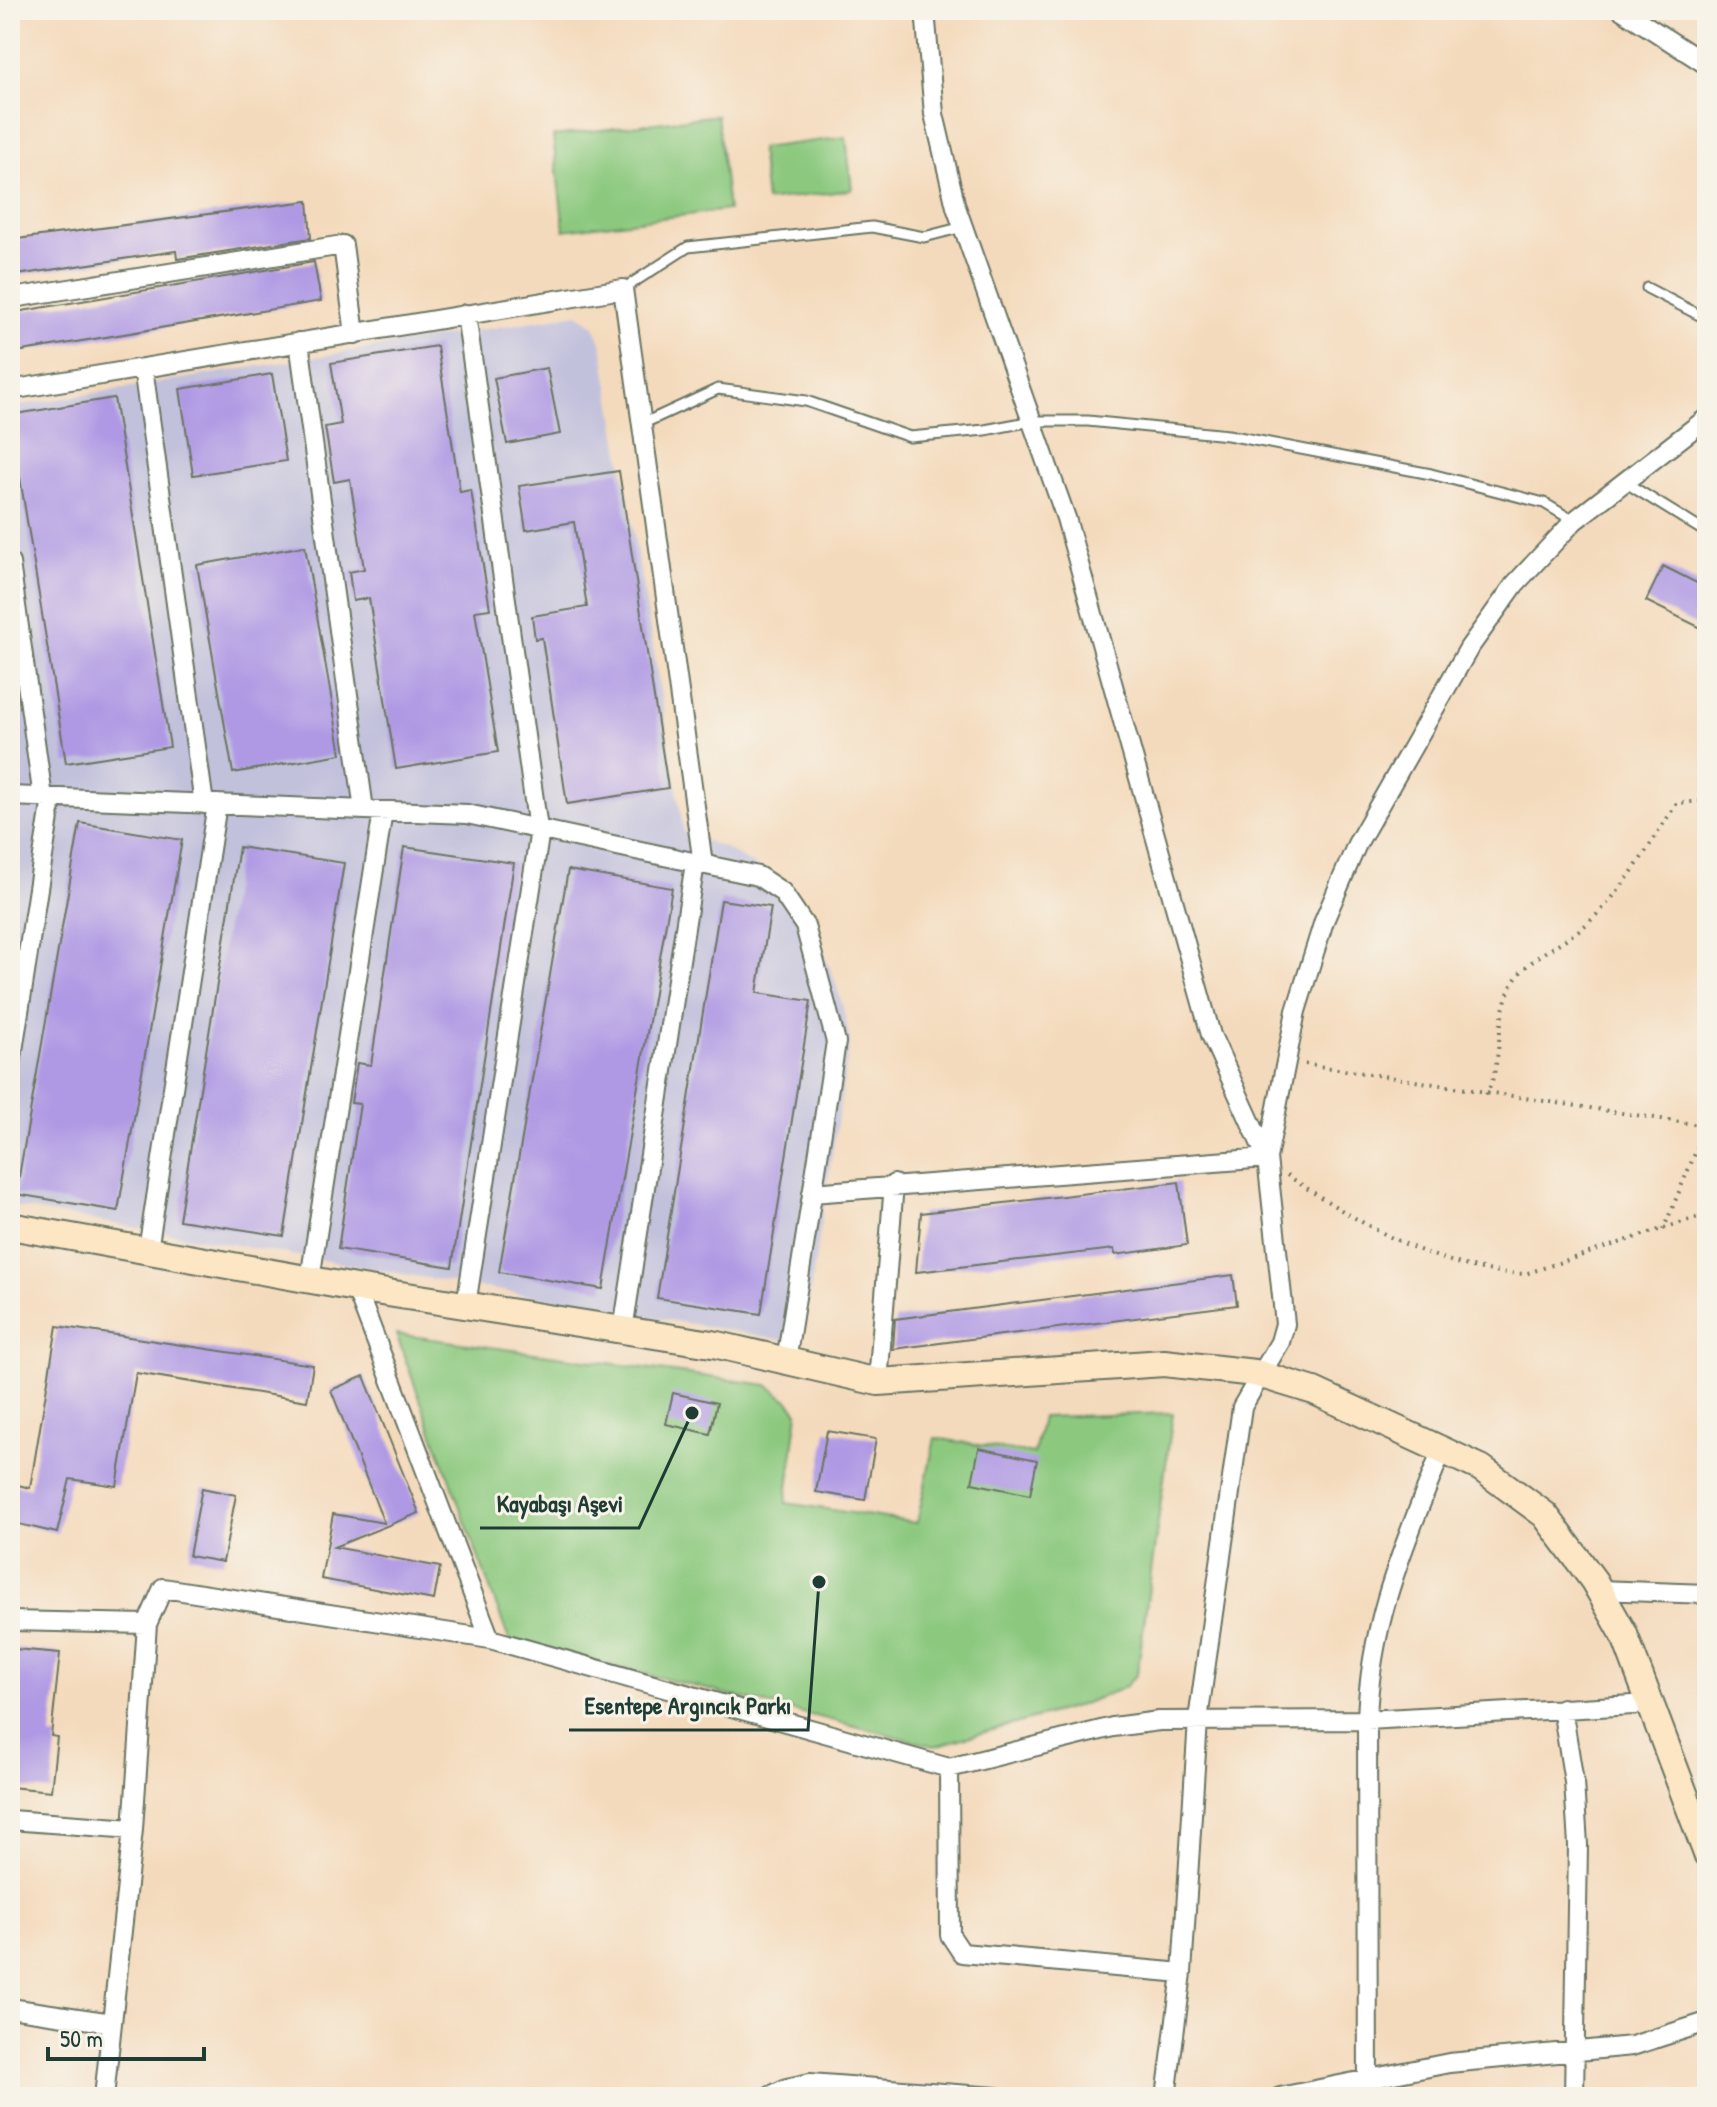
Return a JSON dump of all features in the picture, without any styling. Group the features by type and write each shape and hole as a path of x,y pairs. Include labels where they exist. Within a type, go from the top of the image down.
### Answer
{"street":[{"path":"925,10 934,114 963,227 1066,518 1211,1035 1267,1158 1286,1306 1280,1342 1242,1407 1198,1720 1182,1973 1166,2097"},
{"path":"1622,10 1707,65"},
{"path":"19,297 343,245 355,334"},
{"path":"10,390 623,289 699,864 623,1330"},
{"path":"466,314 539,829 466,1305"},
{"path":"299,342 373,810 310,1279"},
{"path":"143,368 210,804 148,1250"},
{"path":"1267,1158 1284,1061 1309,964 1357,844 1476,638 1515,584 1574,521 1707,418"},
{"path":"10,563 48,798 10,1070"},
{"path":"10,796 467,814 758,876 771,883 792,903 805,926 836,1042 786,1361"},
{"path":"812,1193 894,1184 1267,1158"},
{"path":"878,1382 894,1184"},
{"path":"10,1226 356,1288 718,1345 878,1382 1164,1363 1225,1368 1262,1375 1314,1391 1481,1468 1526,1498 1562,1536 1624,1634 1706,1852"},
{"path":"356,1288 490,1639"},
{"path":"1368,2097 1367,1720 1371,1660 1387,1590 1442,1450"},
{"path":"104,2097 133,1829 147,1624 163,1588 490,1639 949,1768 1113,1727 1198,1720 1367,1720 1651,1704"},
{"path":"1599,1590 1707,1594"},
{"path":"10,1621 147,1624"},
{"path":"1562,1708 1578,1833 1574,2097"},
{"path":"949,1768 950,1935 962,1953 1182,1973"},
{"path":"10,1820 133,1829"},
{"path":"10,2008 112,2023"},
{"path":"1280,2097 1449,2063 1632,2046 1707,2022"},
{"path":"768,2097 787,2088 810,2083 996,2097"}],"lane":[{"path":"623,289 688,247 872,227 924,237 963,227"},
{"path":"1647,288 1707,319"},
{"path":"642,424 718,389 806,401 910,437 985,430 1032,421 1088,421 1228,435 1369,460 1544,503 1574,521"},
{"path":"1623,481 1707,533"}],"path":[{"path":"1486,1095 1497,1071 1506,1002 1516,977 1535,960 1573,936 1607,904 1677,803 1707,801"},
{"path":"1284,1061 1486,1095 1706,1126 1663,1230"},
{"path":"1267,1158 1323,1200 1381,1234 1487,1270 1525,1274 1707,1214"}],"shaded area":[{"path":"578,314 594,326 602,345 684,833 723,847 759,868 810,924 834,977 843,1008 850,1041 802,1343 10,1206 10,407"}],"green space":[{"path":"717,115 728,210 564,230 553,136"},
{"path":"846,137 852,190 766,201 760,148"},
{"path":"396,1334 767,1385 798,1412 786,1503 917,1523 935,1438 1034,1454 1042,1417 1173,1413 1137,1674 1124,1688 1072,1708 935,1746 509,1640"}],"building":[{"path":"308,201 311,238 177,259 176,251 10,276 10,240"},
{"path":"314,262 321,301 10,353 10,313"},
{"path":"437,346 460,492 471,490 490,609 475,611 498,752 396,769 369,598 353,601 349,572 364,569 350,479 334,482 325,427 341,424 331,363"},
{"path":"547,368 560,434 507,444 494,378"},
{"path":"272,374 286,461 193,475 180,389"},
{"path":"114,398 170,747 66,763 10,415"},
{"path":"619,471 668,788 567,804 542,638 535,639 532,616 587,607 574,522 526,530 519,486"},
{"path":"305,546 341,754 233,773 197,565"},
{"path":"1663,566 1707,588 1707,631 1646,601"},
{"path":"80,823 182,840 118,1211 16,1194"},
{"path":"239,847 344,863 284,1236 179,1220"},
{"path":"404,847 514,863 452,1267 338,1249 360,1104 351,1103 357,1063 371,1065"},
{"path":"568,870 672,888 603,1289 499,1272"},
{"path":"721,900 771,907 757,993 811,1001 761,1314 657,1298"},
{"path":"1179,1182 1187,1245 1115,1255 1114,1249 916,1272 921,1213"},
{"path":"1233,1275 1237,1305 893,1349 895,1319"},
{"path":"57,1326 313,1365 307,1401 136,1373 117,1486 70,1479 57,1533 10,1522 10,1483 30,1488"},
{"path":"364,1376 419,1513 334,1547 440,1567 434,1600 321,1579 333,1514 384,1523 331,1390"},
{"path":"673,1393 717,1403 710,1434 666,1424"},
{"path":"827,1431 876,1439 865,1500 816,1492"},
{"path":"979,1448 1037,1460 1030,1495 972,1483"},
{"path":"202,1488 236,1495 223,1562 189,1556"},
{"path":"15,1649 60,1653 51,1736 57,1737 51,1791 10,1787 15,1703 10,1703 10,1699"}],"place":[{"name":"Kayabaşı Aşevi","path":"692,1413"},
{"name":"Esentepe Argıncık Parkı","path":"819,1582"}]}
